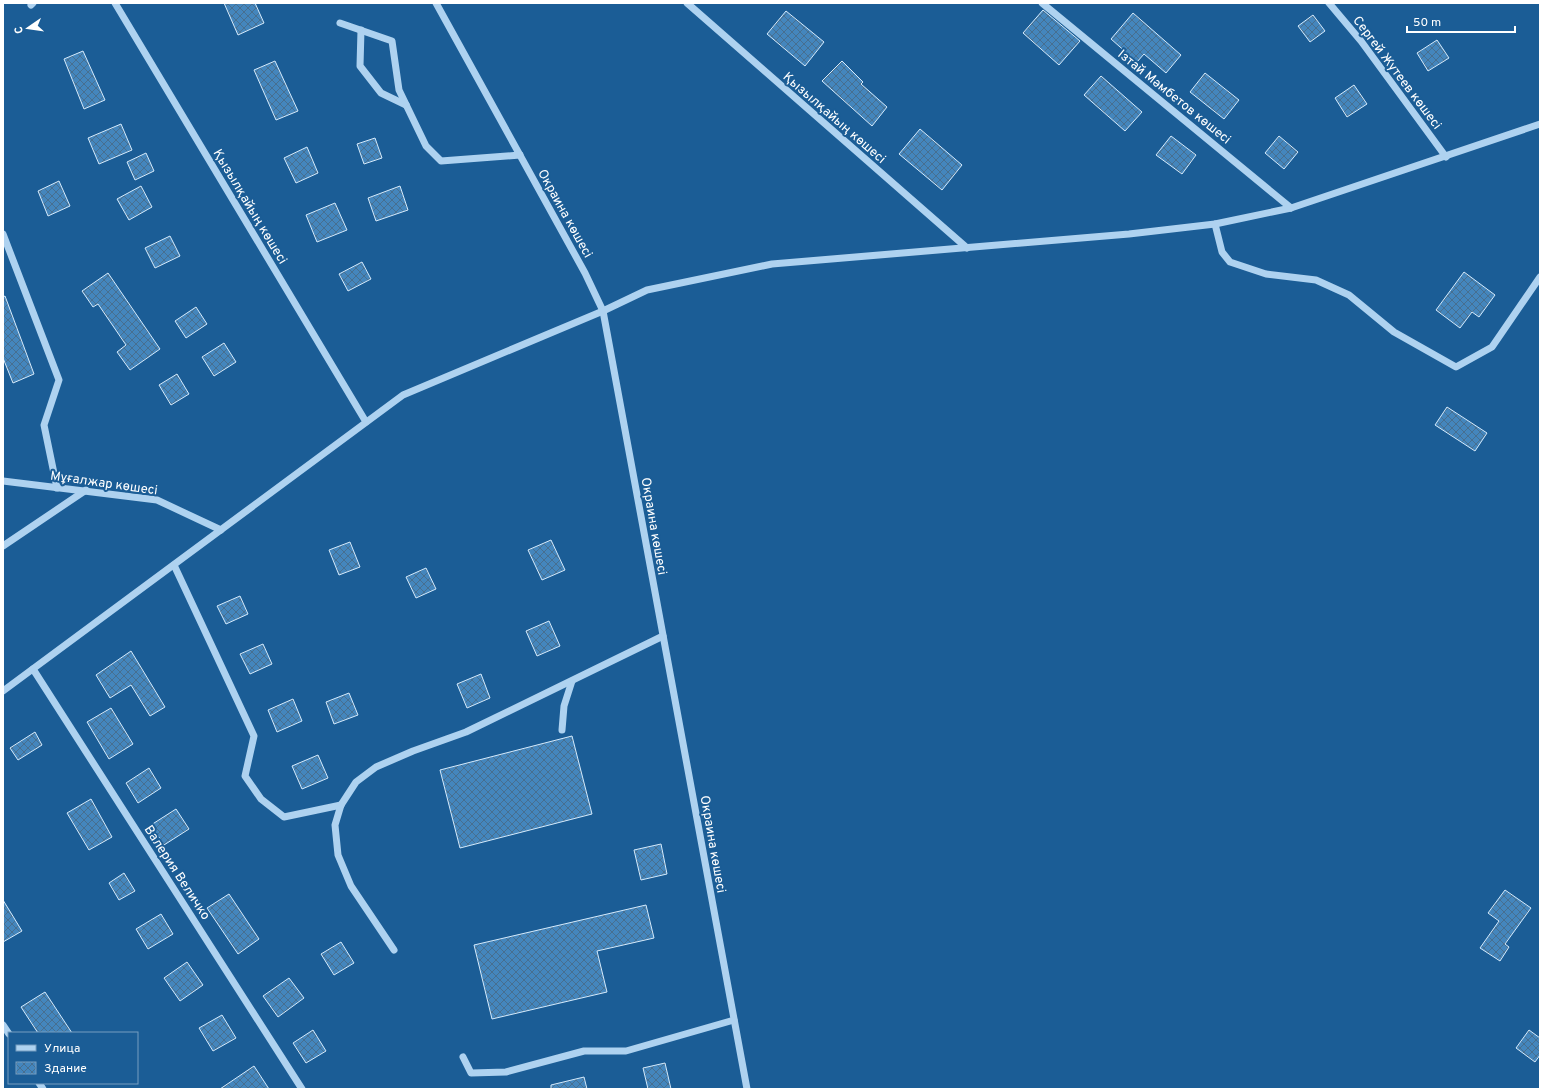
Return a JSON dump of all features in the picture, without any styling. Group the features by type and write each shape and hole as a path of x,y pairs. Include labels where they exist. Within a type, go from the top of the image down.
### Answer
{"street":[{"name":"Қызылқайың көшесі","path":"115,3 366,422"},
{"name":"Окраина көшесі","path":"436,3 585,273 603,311 747,1089"},
{"name":"Қызылқайың көшесі","path":"687,3 967,248"},
{"name":"Ізтай Мәмбетов көшесі","path":"1042,3 1291,208"},
{"name":"Сергей Жутеев көшесі","path":"1329,3 1361,41 1446,157"},
{"path":"340,23 392,40 399,90 426,146 441,161 520,155"},
{"path":"361,30 360,66 381,93 406,105"},
{"path":"3,691 402,395 603,311 647,290 772,264 1129,234 1215,224 1291,208 1539,125"},
{"path":"1215,224 1222,252 1230,262 1266,274 1316,280 1349,295 1394,332 1456,367 1492,347 1540,277"},
{"path":"3,234 59,380 44,425 57,488"},
{"name":"Мұғалжар көшесі","path":"3,481 158,500 220,530"},
{"path":"3,546 86,490"},
{"path":"174,565 254,736 245,776 261,799 284,817 341,805"},
{"path":"394,950 351,886 338,855 335,825 341,805 356,782 376,767 413,751 466,732 663,636"},
{"name":"Валерия Величко","path":"33,669 302,1089"},
{"path":"562,730 564,706 572,681"},
{"path":"464,1057 471,1073 506,1072 584,1051 626,1051 734,1020"}],"building":[{"path":"224,3 255,3 264,23 238,35"},
{"path":"1043,10 1080,41 1059,65 1023,33"},
{"path":"786,11 824,42 805,66 767,34"},
{"path":"1133,13 1181,55 1166,73 1144,54 1137,62 1111,39"},
{"path":"1313,15 1325,31 1310,42 1298,26"},
{"path":"1437,40 1449,58 1428,71 1417,53"},
{"path":"83,51 105,100 84,109 64,59"},
{"path":"275,61 298,111 276,120 254,70"},
{"path":"842,61 863,82 861,84 887,107 872,126 822,81"},
{"path":"1205,73 1239,100 1224,119 1190,92"},
{"path":"1101,76 1142,112 1125,131 1084,95"},
{"path":"1354,85 1367,104 1347,117 1335,98"},
{"path":"121,124 132,150 99,164 88,138"},
{"path":"920,129 962,165 942,190 899,154"},
{"path":"1171,136 1196,155 1182,174 1156,155"},
{"path":"1279,136 1298,152 1284,169 1265,153"},
{"path":"375,138 382,158 364,164 357,144"},
{"path":"307,147 318,173 296,183 284,158"},
{"path":"146,153 154,171 135,180 127,162"},
{"path":"59,181 70,206 48,216 38,191"},
{"path":"141,186 152,207 129,220 117,199"},
{"path":"400,186 408,210 376,221 368,198"},
{"path":"335,203 347,230 317,242 306,215"},
{"path":"170,236 180,256 155,268 145,248"},
{"path":"362,262 371,279 348,291 339,274"},
{"path":"1464,272 1495,295 1479,317 1472,312 1460,328 1436,310"},
{"path":"108,273 160,349 130,370 117,352 126,345 98,304 93,307 82,291"},
{"path":"5,296 34,374 13,383 3,358 3,297"},
{"path":"196,307 207,324 186,338 175,321"},
{"path":"224,343 236,362 214,376 202,357"},
{"path":"177,374 189,394 171,405 159,385"},
{"path":"1447,407 1487,433 1475,451 1435,425"},
{"path":"551,540 565,570 542,580 528,550"},
{"path":"350,542 360,567 339,575 329,550"},
{"path":"426,568 436,589 416,598 406,577"},
{"path":"240,596 248,614 226,624 217,606"},
{"path":"549,621 560,646 537,656 526,631"},
{"path":"263,644 272,664 250,674 240,654"},
{"path":"131,651 165,707 150,716 131,685 110,698 96,675"},
{"path":"481,674 490,698 467,708 457,684"},
{"path":"349,693 358,715 334,724 326,702"},
{"path":"293,699 302,721 277,732 268,710"},
{"path":"111,708 133,744 109,759 87,722"},
{"path":"35,732 42,745 18,760 10,748"},
{"path":"572,736 592,814 460,848 440,770"},
{"path":"318,755 328,778 302,789 292,766"},
{"path":"149,768 161,788 138,803 126,783"},
{"path":"91,799 112,837 89,850 67,813"},
{"path":"176,809 189,829 164,845 151,825"},
{"path":"661,844 667,874 641,880 634,850"},
{"path":"124,873 135,891 119,900 109,883"},
{"path":"1505,890 1531,908 1505,944 1509,947 1500,961 1480,948 1499,921 1488,913"},
{"path":"229,894 259,939 238,954 207,908"},
{"path":"3,900 22,931 3,942"},
{"path":"646,905 654,938 597,951 607,992 492,1019 474,945"},
{"path":"161,914 173,934 148,949 136,929"},
{"path":"341,942 354,963 334,975 321,954"},
{"path":"187,962 203,985 180,1001 164,978"},
{"path":"289,978 304,998 278,1017 263,996"},
{"path":"45,992 71,1032 37,1032 21,1007"},
{"path":"222,1015 236,1038 213,1051 199,1028"},
{"path":"313,1030 326,1051 306,1063 293,1043"},
{"path":"1529,1030 1540,1038 1540,1055 1535,1062 1516,1048"},
{"path":"665,1063 671,1089 648,1089 643,1068"},
{"path":"254,1066 269,1089 220,1089"},
{"path":"584,1077 587,1089 551,1089 551,1085"}]}
